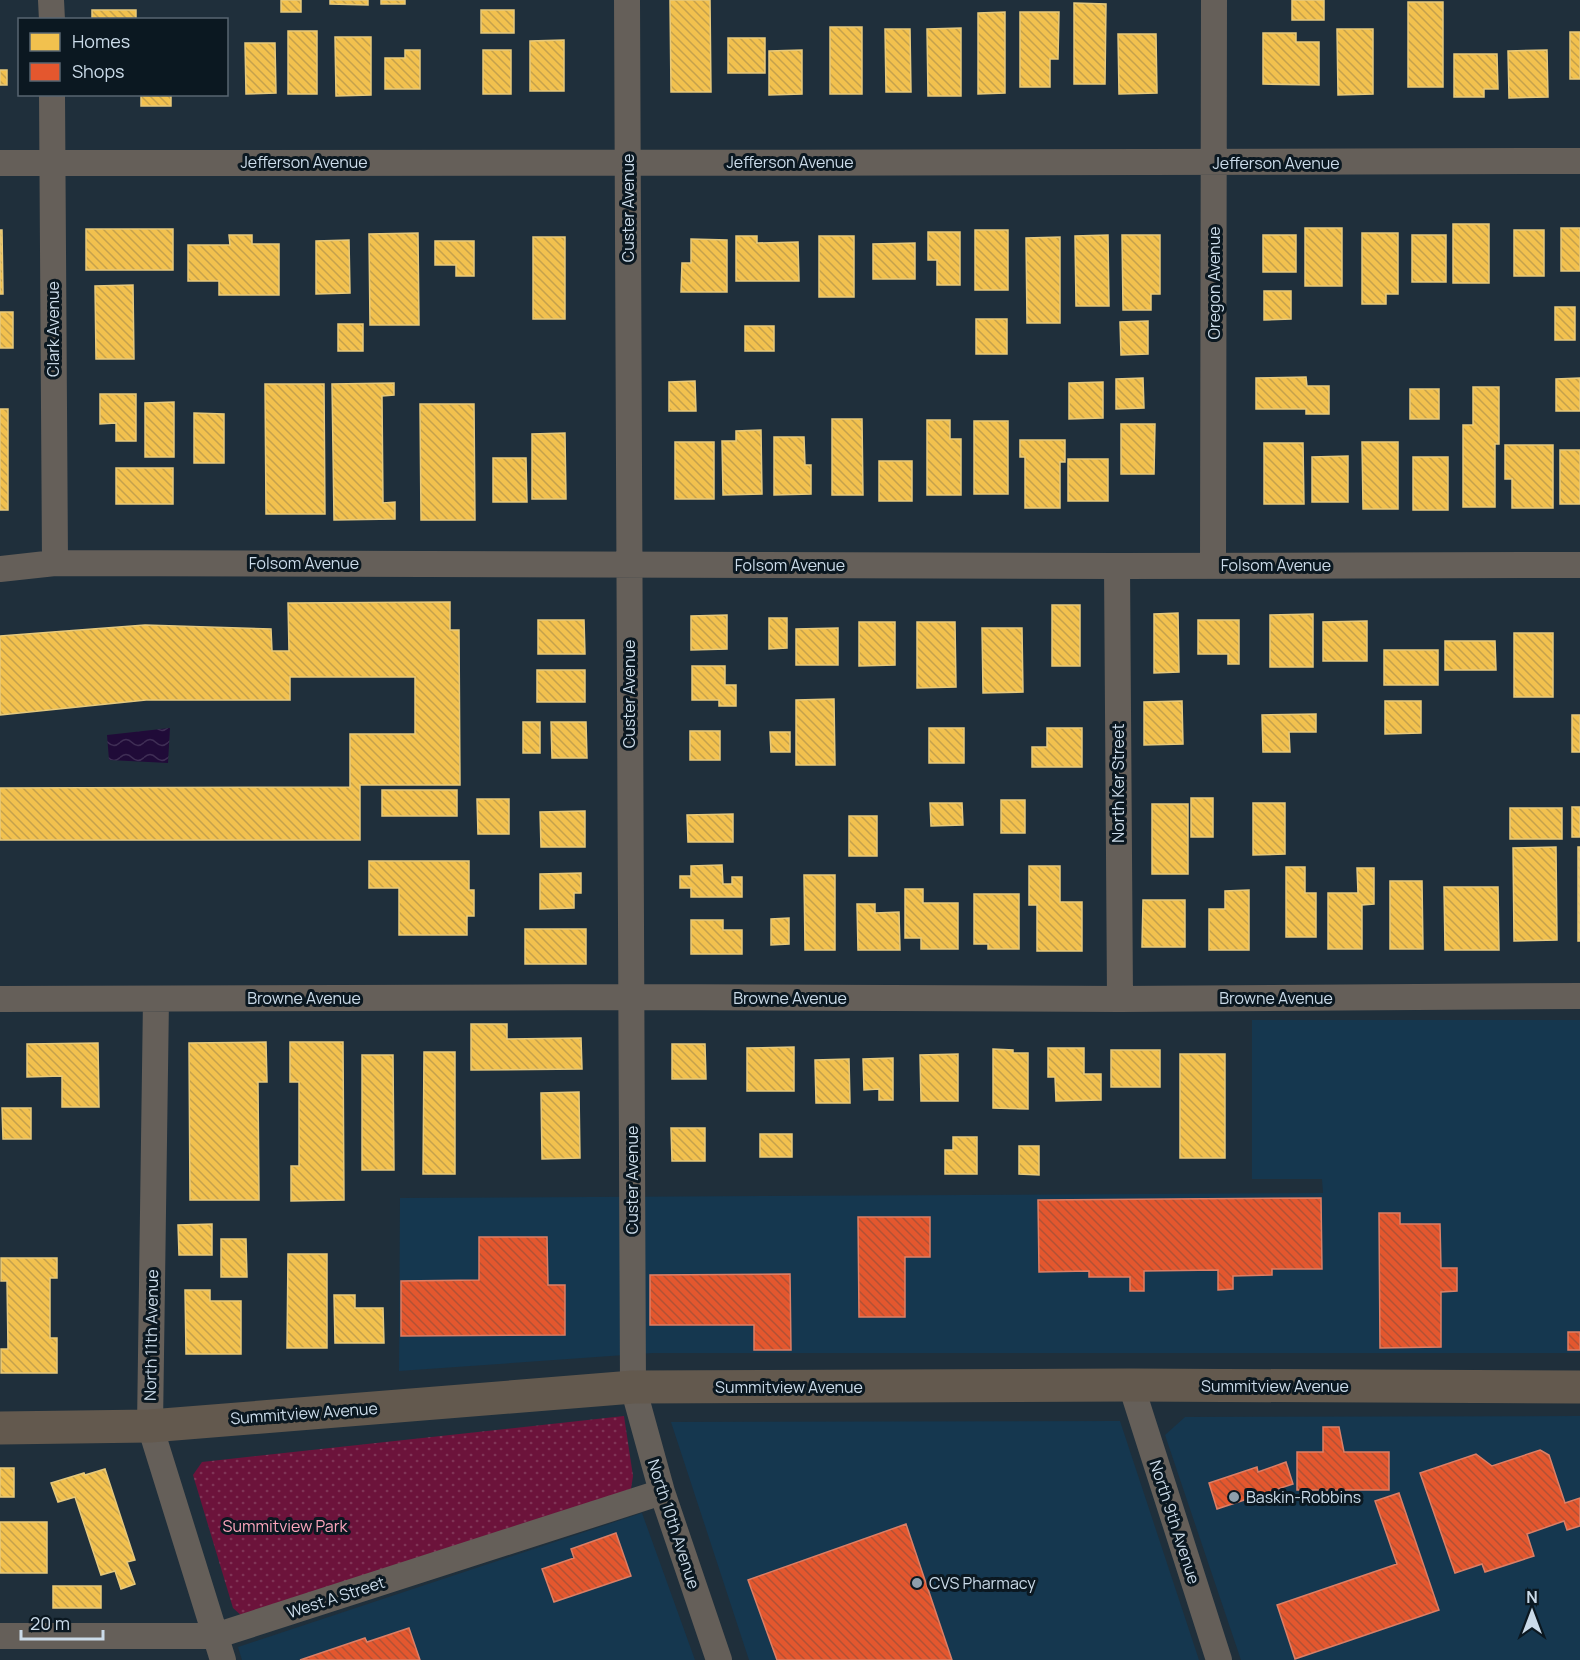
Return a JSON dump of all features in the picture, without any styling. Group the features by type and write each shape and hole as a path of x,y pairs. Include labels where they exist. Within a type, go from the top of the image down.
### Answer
{"main road":[{"name":"Summitview Avenue","path":"0,1428 150,1426 633,1387 1131,1385 1580,1387"}],"street":[{"path":"51,0 52,18"},
{"name":"Custer Avenue","path":"627,0 633,1387"},
{"name":"Oregon Avenue","path":"1213,565 1214,0"},
{"name":"Clark Avenue","path":"52,96 55,563"},
{"name":"Jefferson Avenue","path":"0,163 1580,161"},
{"name":"Folsom Avenue","path":"0,569 55,563 1580,565"},
{"name":"North Ker Street","path":"1117,566 1120,999"},
{"name":"Browne Avenue","path":"0,999 631,997 1120,999 1580,996"},
{"name":"North 11th Avenue","path":"156,999 150,1426 223,1660"},
{"name":"North 9th Avenue","path":"1131,1385 1219,1660"},
{"name":"North 10th Avenue","path":"633,1387 662,1492 719,1660"},
{"name":"West A Street","path":"0,1636 215,1636 662,1492"}],"shaded area":[{"path":"1252,1020 1580,1020 1580,1353 653,1353 399,1371 400,1198 1323,1193 1322,1179 1252,1179"},
{"path":"1580,1416 1580,1660 1241,1660 1165,1435 1185,1417"},
{"path":"1120,1421 1199,1660 749,1660 671,1422"},
{"path":"642,1513 695,1660 242,1660 238,1647"}],"green space":[{"name":"Summitview Park","path":"624,1416 633,1476 631,1489 243,1617 233,1608 193,1475 202,1462"}],"water":[{"path":"170,728 168,763 109,760 107,735"}],"building: Homes":[{"path":"281,0 301,0 301,12 281,12"},
{"path":"330,0 368,0 368,5 330,4"},
{"path":"381,0 405,0 405,4 381,4"},
{"path":"670,0 710,0 711,92 671,92"},
{"path":"1292,0 1324,0 1324,20 1292,20"},
{"path":"1408,2 1443,2 1443,87 1408,87"},
{"path":"1074,3 1106,4 1105,84 1074,84"},
{"path":"92,10 136,10 136,18 92,18"},
{"path":"481,10 514,10 514,33 481,33"},
{"path":"1005,12 1005,93 978,94 978,13"},
{"path":"1020,12 1059,12 1058,59 1050,59 1050,87 1020,87"},
{"path":"830,27 862,27 862,94 830,94"},
{"path":"961,28 961,96 928,96 927,29"},
{"path":"885,29 910,29 911,92 886,92"},
{"path":"1337,29 1373,29 1373,94 1338,95"},
{"path":"288,31 317,31 317,94 288,94"},
{"path":"1570,32 1580,32 1580,79 1570,79"},
{"path":"1263,33 1296,33 1296,42 1319,42 1319,85 1263,84"},
{"path":"1118,34 1156,34 1157,93 1119,94"},
{"path":"335,37 371,37 371,95 336,96"},
{"path":"728,38 765,38 765,73 728,73"},
{"path":"564,40 564,91 530,91 530,41"},
{"path":"245,43 275,43 276,93 246,94"},
{"path":"405,50 420,50 420,89 385,89 385,58 405,58"},
{"path":"483,50 511,50 511,94 483,94"},
{"path":"802,50 802,94 769,95 769,51"},
{"path":"1547,50 1548,97 1509,98 1508,51"},
{"path":"1454,54 1497,54 1498,89 1484,89 1484,97 1454,97"},
{"path":"0,70 7,70 7,85 0,85"},
{"path":"141,96 171,96 171,106 141,106"},
{"path":"1453,224 1489,224 1489,283 1453,283"},
{"path":"1305,228 1342,228 1342,286 1305,286"},
{"path":"1561,228 1580,228 1580,271 1561,271"},
{"path":"86,229 173,229 173,270 86,270"},
{"path":"0,230 2,230 3,294 0,294"},
{"path":"975,230 1008,230 1008,290 975,290"},
{"path":"1514,230 1544,230 1544,276 1514,276"},
{"path":"928,232 960,232 960,285 937,285 937,260 928,260"},
{"path":"418,233 419,325 370,325 369,234"},
{"path":"1362,233 1398,233 1398,294 1386,294 1386,304 1362,304"},
{"path":"229,235 252,235 252,244 279,244 279,295 219,295 219,281 188,281 188,245 230,245"},
{"path":"1108,235 1109,306 1076,306 1075,236"},
{"path":"1122,235 1160,235 1160,294 1151,294 1151,310 1123,310"},
{"path":"1263,235 1296,235 1296,272 1263,272"},
{"path":"1412,235 1446,235 1446,282 1412,282"},
{"path":"736,236 757,236 757,243 798,242 799,281 736,281"},
{"path":"819,236 854,236 854,297 819,297"},
{"path":"533,237 565,237 565,319 533,319"},
{"path":"1060,237 1060,323 1027,323 1026,238"},
{"path":"691,239 727,240 727,292 681,292 682,263 691,263"},
{"path":"349,240 350,293 316,294 316,241"},
{"path":"435,241 474,241 474,276 456,276 456,265 435,265"},
{"path":"915,243 915,279 873,279 873,244"},
{"path":"133,285 134,359 96,359 95,286"},
{"path":"1264,291 1291,291 1291,319 1264,320"},
{"path":"1555,307 1575,307 1575,340 1555,340"},
{"path":"0,312 13,312 13,348 0,348"},
{"path":"976,319 1007,319 1007,354 976,354"},
{"path":"1148,321 1148,354 1121,355 1120,322"},
{"path":"338,324 363,324 363,351 338,351"},
{"path":"745,326 774,326 774,351 745,351"},
{"path":"1306,377 1307,386 1329,386 1329,414 1306,414 1306,409 1256,409 1256,378"},
{"path":"1143,378 1144,408 1116,409 1116,379"},
{"path":"1580,378 1580,411 1556,411 1556,379"},
{"path":"695,381 696,411 669,411 669,382"},
{"path":"1103,382 1103,418 1069,419 1069,383"},
{"path":"394,383 394,395 382,396 383,503 395,502 395,519 334,520 332,384"},
{"path":"265,384 324,384 325,514 266,514"},
{"path":"1473,387 1499,387 1499,444 1495,444 1495,507 1463,507 1463,425 1473,425"},
{"path":"1410,389 1439,389 1439,419 1410,419"},
{"path":"100,394 136,394 136,441 116,441 116,423 100,424"},
{"path":"174,402 174,457 145,457 145,403"},
{"path":"420,404 474,404 475,520 421,520"},
{"path":"0,409 8,409 8,510 0,510"},
{"path":"194,413 224,414 224,463 194,463"},
{"path":"832,419 862,419 863,495 832,495"},
{"path":"927,420 950,420 950,439 961,439 961,495 927,495"},
{"path":"974,421 1008,421 1008,494 974,494"},
{"path":"1121,424 1155,424 1154,474 1121,474"},
{"path":"761,430 762,494 723,495 722,441 736,441 736,431"},
{"path":"565,433 566,499 532,499 532,434"},
{"path":"774,437 804,437 805,465 811,465 811,494 774,495"},
{"path":"1020,440 1065,440 1065,462 1060,462 1060,508 1025,508 1025,457 1020,457"},
{"path":"675,442 714,442 714,499 675,499"},
{"path":"1362,442 1398,442 1398,509 1363,509"},
{"path":"1264,443 1303,443 1304,504 1264,504"},
{"path":"1505,445 1553,445 1553,508 1512,508 1512,479 1505,479"},
{"path":"1560,450 1580,450 1580,504 1560,504"},
{"path":"1348,456 1348,502 1312,502 1312,457"},
{"path":"1413,457 1448,457 1448,510 1413,510"},
{"path":"493,458 526,458 527,502 493,502"},
{"path":"1068,459 1108,459 1108,501 1068,501"},
{"path":"879,461 912,461 912,501 879,501"},
{"path":"116,468 173,468 173,504 116,504"},
{"path":"450,602 450,630 459,630 460,785 360,785 360,840 0,840 0,788 350,787 350,734 415,734 415,677 290,677 290,700 146,700 0,715 0,636 145,625 271,629 272,651 289,651 288,603"},
{"path":"1052,605 1080,605 1080,666 1052,666"},
{"path":"1178,613 1179,672 1154,673 1154,614"},
{"path":"1313,614 1313,667 1270,667 1270,615"},
{"path":"727,615 727,649 691,650 691,616"},
{"path":"769,618 787,618 787,648 769,649"},
{"path":"538,620 584,620 585,654 538,654"},
{"path":"1198,620 1239,620 1239,664 1228,664 1228,654 1198,654"},
{"path":"1367,621 1367,661 1323,661 1323,622"},
{"path":"859,622 895,622 895,665 859,666"},
{"path":"917,622 955,622 956,687 917,688"},
{"path":"838,628 838,665 796,665 796,629"},
{"path":"982,628 1022,628 1023,692 983,693"},
{"path":"1514,633 1553,633 1553,697 1514,697"},
{"path":"1445,641 1495,641 1496,670 1445,670"},
{"path":"1384,650 1438,650 1438,685 1384,685"},
{"path":"692,666 725,666 725,685 736,685 736,706 719,706 719,700 692,700"},
{"path":"537,670 585,670 585,702 537,702"},
{"path":"834,699 835,765 796,765 796,700"},
{"path":"1182,701 1183,744 1144,745 1144,702"},
{"path":"1385,701 1421,701 1421,733 1385,734"},
{"path":"1316,714 1316,732 1289,732 1290,752 1263,752 1262,715"},
{"path":"1572,715 1580,715 1580,752 1572,752"},
{"path":"523,722 540,722 540,753 523,753"},
{"path":"551,722 586,722 587,758 552,758"},
{"path":"929,728 964,728 964,763 929,763"},
{"path":"1047,728 1082,728 1082,767 1032,767 1032,747 1047,747"},
{"path":"690,731 720,731 720,760 690,760"},
{"path":"770,732 790,732 790,752 771,752"},
{"path":"382,790 457,790 457,816 382,816"},
{"path":"1191,798 1213,798 1213,837 1191,837"},
{"path":"477,799 509,799 509,834 478,834"},
{"path":"1001,800 1025,800 1025,833 1001,833"},
{"path":"930,803 962,803 963,825 931,826"},
{"path":"1253,803 1285,803 1285,854 1253,855"},
{"path":"1152,804 1188,804 1188,874 1152,874"},
{"path":"1572,807 1580,807 1580,837 1572,837"},
{"path":"1510,808 1562,808 1562,839 1510,839"},
{"path":"585,811 585,847 541,847 540,812"},
{"path":"733,814 733,842 688,842 687,815"},
{"path":"849,816 877,816 877,856 849,856"},
{"path":"1556,847 1557,940 1514,941 1513,848"},
{"path":"1578,847 1580,847 1580,941 1578,941"},
{"path":"369,861 469,861 469,890 474,890 474,916 467,916 467,935 399,935 399,888 369,888"},
{"path":"722,865 723,884 732,884 732,877 742,877 742,897 691,897 691,888 680,888 680,876 691,876 691,866"},
{"path":"1029,866 1060,866 1060,902 1082,902 1082,951 1037,951 1037,905 1029,905"},
{"path":"1286,867 1305,867 1305,893 1316,893 1316,937 1286,937"},
{"path":"1357,868 1374,868 1374,904 1362,905 1362,949 1328,949 1328,893 1358,893"},
{"path":"581,873 581,893 574,893 574,908 540,909 540,874"},
{"path":"804,875 835,875 835,950 805,950"},
{"path":"1390,881 1422,881 1423,949 1390,949"},
{"path":"1444,887 1498,887 1499,950 1445,950"},
{"path":"905,889 923,889 923,903 958,903 958,949 921,949 921,938 905,938"},
{"path":"1249,890 1249,950 1209,950 1209,909 1225,909 1225,891"},
{"path":"974,894 1019,894 1019,949 988,949 988,944 974,944"},
{"path":"1143,900 1185,900 1185,947 1142,947"},
{"path":"857,904 875,904 875,913 899,912 900,950 858,950"},
{"path":"789,918 789,944 771,945 771,919"},
{"path":"691,920 723,920 723,930 742,930 742,954 691,954"},
{"path":"525,929 586,929 586,964 525,964"},
{"path":"471,1024 507,1024 507,1039 581,1038 582,1069 471,1070"},
{"path":"266,1042 267,1082 258,1082 259,1200 190,1200 189,1043"},
{"path":"290,1042 343,1042 344,1200 291,1201 291,1166 299,1166 299,1082 290,1082"},
{"path":"98,1043 99,1107 62,1107 62,1076 27,1077 27,1044"},
{"path":"672,1044 705,1044 706,1079 672,1079"},
{"path":"794,1047 794,1091 747,1091 747,1048"},
{"path":"1048,1048 1084,1048 1084,1074 1101,1074 1101,1100 1056,1101 1055,1077 1048,1077"},
{"path":"993,1049 1028,1053 1028,1109 993,1108"},
{"path":"1111,1050 1160,1050 1160,1087 1111,1087"},
{"path":"424,1052 455,1052 455,1174 423,1174"},
{"path":"958,1054 958,1101 921,1101 920,1055"},
{"path":"1180,1054 1225,1054 1225,1158 1180,1158"},
{"path":"362,1055 393,1055 394,1170 362,1170"},
{"path":"893,1058 893,1100 879,1100 879,1089 864,1090 863,1059"},
{"path":"849,1059 850,1103 816,1103 815,1060"},
{"path":"579,1092 580,1158 542,1159 541,1093"},
{"path":"2,1108 31,1108 31,1139 3,1139"},
{"path":"671,1128 705,1128 705,1161 672,1161"},
{"path":"760,1134 792,1134 792,1157 760,1157"},
{"path":"953,1137 977,1137 977,1174 945,1174 945,1150 953,1150"},
{"path":"1019,1146 1039,1146 1039,1175 1019,1174"},
{"path":"212,1224 212,1255 179,1255 178,1225"},
{"path":"221,1239 246,1239 247,1277 221,1277"},
{"path":"288,1254 327,1254 327,1348 287,1348"},
{"path":"1,1258 57,1258 57,1278 50,1278 50,1338 57,1338 57,1373 1,1373 1,1349 8,1349 7,1281 1,1281"},
{"path":"185,1290 210,1290 210,1301 241,1301 241,1354 186,1354"},
{"path":"334,1295 355,1295 355,1308 383,1308 384,1343 335,1343"},
{"path":"0,1468 14,1468 14,1497 0,1497"},
{"path":"105,1469 135,1560 127,1562 135,1584 121,1589 115,1571 101,1575 75,1497 58,1502 51,1483"},
{"path":"0,1522 47,1522 47,1573 0,1573"},
{"path":"53,1586 101,1586 101,1608 53,1608"}],"building: Shops":[{"path":"1321,1198 1322,1269 1272,1269 1272,1275 1233,1276 1233,1289 1218,1290 1218,1270 1144,1271 1144,1291 1130,1291 1130,1277 1089,1277 1089,1271 1039,1272 1038,1200"},
{"path":"1379,1213 1400,1213 1400,1224 1440,1224 1441,1268 1457,1268 1457,1291 1441,1292 1441,1347 1380,1348"},
{"path":"858,1217 930,1217 930,1257 905,1257 905,1317 859,1317"},
{"path":"479,1237 547,1237 548,1285 565,1285 565,1335 401,1336 401,1281 479,1280"},
{"path":"790,1274 791,1350 754,1350 754,1325 650,1325 650,1275"},
{"path":"1568,1332 1580,1332 1580,1350 1568,1350"},
{"path":"1323,1427 1339,1427 1344,1452 1389,1452 1389,1490 1297,1490 1297,1452 1323,1452"},
{"path":"1540,1450 1549,1455 1565,1503 1580,1498 1580,1526 1567,1530 1564,1521 1527,1534 1534,1556 1485,1572 1482,1564 1455,1573 1420,1473 1476,1454 1492,1466"},
{"name":"Baskin-Robbins","path":"1286,1462 1293,1484 1217,1509 1209,1483 1257,1467 1258,1472"},
{"path":"1399,1493 1439,1610 1295,1659 1277,1605 1397,1564 1375,1501"},
{"path":"906,1524 952,1660 777,1660 748,1580"},
{"path":"616,1533 631,1576 554,1602 542,1569 574,1558 571,1549"},
{"path":"409,1628 420,1660 300,1660 365,1638 367,1642"}],"place":[{"name":"Baskin-Robbins","path":"1234,1497"},
{"name":"CVS Pharmacy","path":"917,1583"}]}
